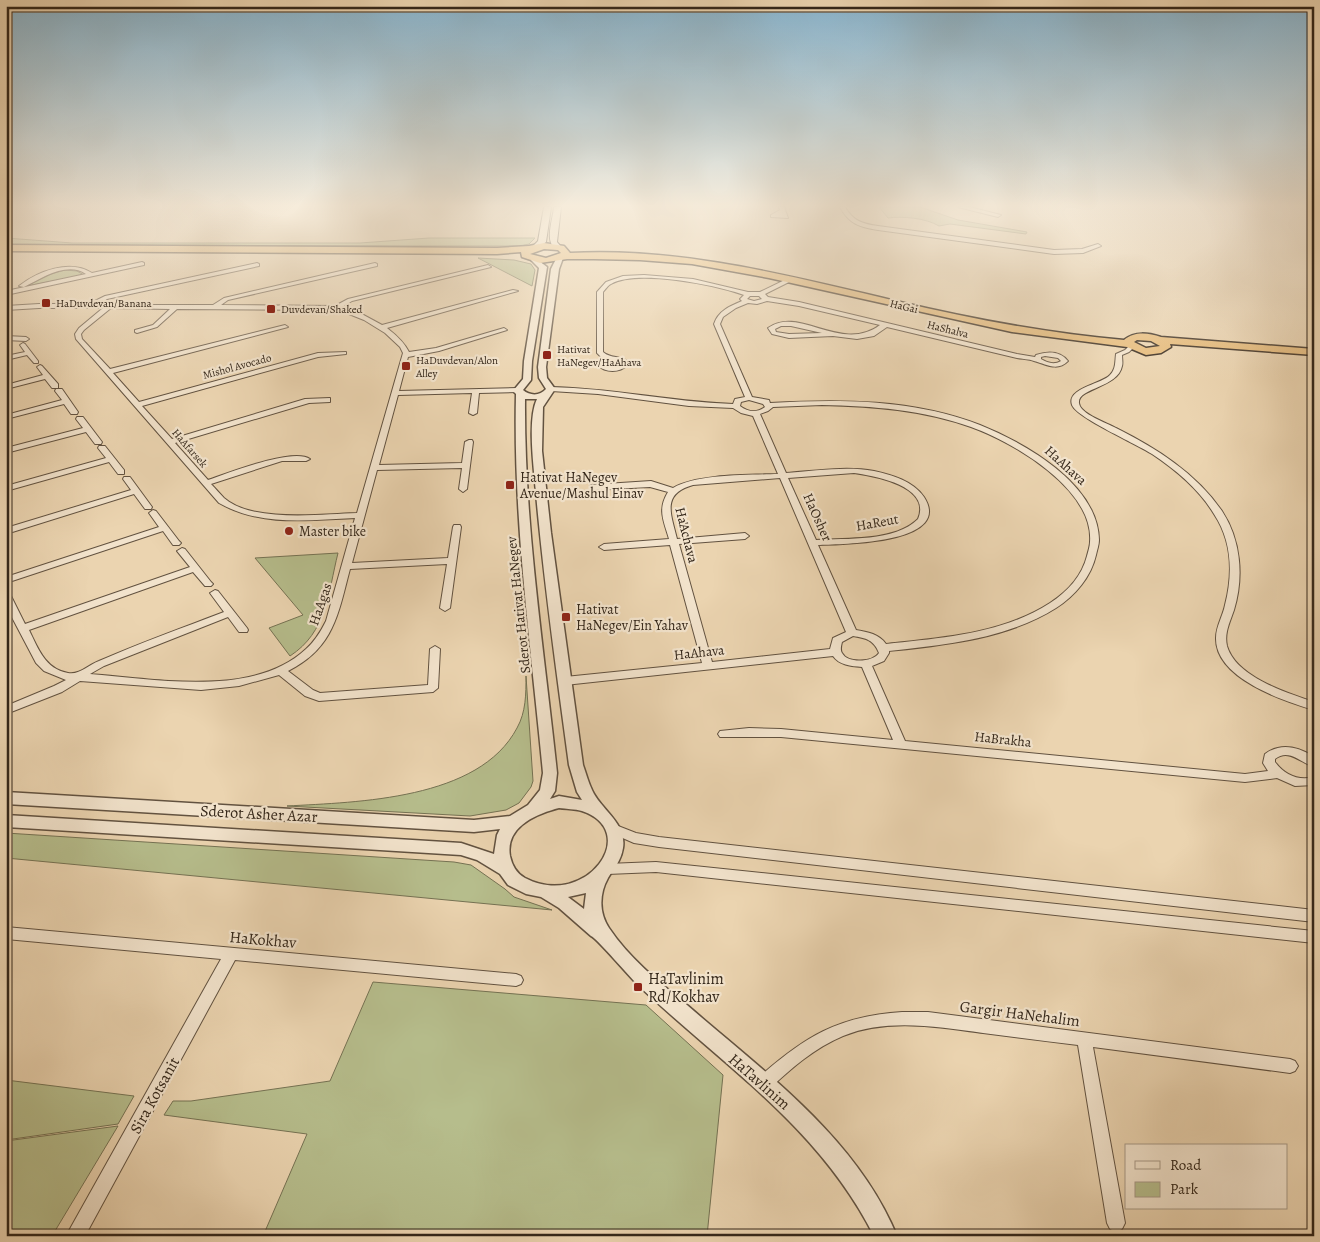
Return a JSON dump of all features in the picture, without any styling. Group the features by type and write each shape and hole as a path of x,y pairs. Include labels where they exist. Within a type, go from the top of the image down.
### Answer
{"highway":[{"name":"HaGai","path":"713,265 791,279 996,326 1073,339 1130,343"},
{"name":"HaGai","path":"746,265 991,319 1130,343"},
{"path":"1130,343 1139,337 1161,344 1314,356"},
{"path":"1161,344 1314,352"}],"street":[{"path":"6,293 138,265"},
{"path":"91,306 105,298 257,265"},
{"path":"214,307 226,299 375,265"},
{"name":"Sderot Hativat HaNegev","path":"534,808 547,791 550,773 522,503 520,390 527,380 542,265"},
{"path":"548,389 542,367 555,265"},
{"path":"336,308 350,300 488,267"},
{"path":"20,290 22,286 58,270 79,269 91,275"},
{"path":"196,270 204,276"},
{"path":"318,270 326,276"},
{"path":"435,271 446,277"},
{"path":"606,358 600,353 600,292 605,284 631,276 654,277 721,286 757,302 791,279"},
{"path":"380,328 515,291"},
{"name":"HaShalva","path":"763,297 1037,359"},
{"path":"747,298 723,313 718,318 717,324 749,398"},
{"name":"HaAfarsek","path":"110,306 81,329 78,336 206,483 227,504 251,514 275,517 361,515"},
{"path":"137,331 155,326 175,306"},
{"path":"6,307 175,306 336,308 358,313 401,342 405,347 406,354 437,350 504,330"},
{"path":"830,335 783,336 771,329 777,324 792,323 830,335 850,338 863,337 885,325"},
{"path":"108,372 285,328"},
{"path":"6,338 24,342 29,353 74,412"},
{"path":"1130,343 1127,351 1119,354 1119,370 1115,377 1088,389 1077,397 1075,401 1078,409 1167,460 1188,476 1214,506 1229,533 1235,563 1230,605 1220,635 1225,653 1242,673 1262,686 1314,706"},
{"name":"Mishol Avocado","path":"138,405 318,355 344,352"},
{"path":"6,358 29,353"},
{"name":"HaAgas","path":"6,596 43,664 56,673 77,678 221,686 257,678 280,670 313,649 328,630 406,354"},
{"path":"6,387 47,376"},
{"path":"395,393 520,390 538,382 548,389"},
{"path":"548,389 540,401 538,409 538,451 544,527 577,771 585,792 598,812 613,829 634,838 659,842 1314,916"},
{"path":"520,390 531,397 548,389 594,390 692,406 736,406 743,412 756,413 767,410 769,405 761,400 749,398 738,401 736,406"},
{"path":"473,413 476,391"},
{"path":"170,442 308,401 327,400"},
{"path":"6,417 67,401"},
{"name":"HaAhava","path":"769,405 827,402 878,404 941,415 976,426 999,436 1045,463 1076,492 1086,507 1092,523 1095,542 1091,560 1082,579 1063,599 1018,623 988,633 944,642 884,648"},
{"name":"HaOsher","path":"756,413 852,634"},
{"path":"80,419 208,584"},
{"path":"6,452 88,429"},
{"path":"462,489 469,442"},
{"path":"6,489 111,459"},
{"path":"206,483 281,459 306,459"},
{"path":"374,468 466,465"},
{"name":"HaReut","path":"783,475 854,470 874,472 892,478 915,491 922,499 926,513 922,520 904,532 881,537 813,543"},
{"name":"Ha'Achava","path":"708,666 665,510 666,500 673,491 682,486 697,482 783,475"},
{"path":"594,487 651,484 673,491"},
{"path":"6,531 136,491"},
{"path":"445,608 457,527"},
{"path":"6,580 164,528"},
{"path":"604,547 745,536"},
{"path":"347,566 452,561"},
{"path":"23,628 196,568"},
{"path":"215,593 243,630"},
{"path":"6,710 58,689 100,664 230,613"},
{"path":"852,634 871,636 884,648 882,658 866,664 848,662 836,652 835,645 838,640 852,634"},
{"path":"280,670 309,693 319,697 433,688 435,649"},
{"name":"HaAhava","path":"565,681 836,652"},
{"path":"866,664 901,744"},
{"name":"HaBrakha","path":"724,734 749,732 781,733 1245,778 1278,774"},
{"path":"1314,763 1299,754 1280,750 1269,757 1269,763 1278,774 1299,783 1314,781"},
{"name":"Sderot Asher Azar","path":"6,798 474,826 512,822"},
{"path":"598,812 584,805 568,802 551,803 534,808 512,822 504,834 500,848 502,862 516,881 540,891 558,892 577,889 604,872 656,867 1314,937"},
{"name":"Sderot Asher Azar","path":"6,821 461,849 482,855 506,869"},
{"path":"604,872 616,849 613,829"},
{"name":"HaTavlinim","path":"604,872 593,893 592,911 600,930 612,945"},
{"name":"HaTavlinim","path":"540,891 565,903 612,945 665,997 796,1112 826,1144 856,1185 886,1236"},
{"name":"HaKokhav","path":"6,933 516,980"},
{"name":"Sira Kotsanit","path":"75,1236 232,953"},
{"name":"Gargir HaNehalim","path":"763,1084 791,1059 819,1039 850,1025 885,1018 928,1019 1290,1066"},
{"path":"1084,1039 1116,1223"}],"green space":[{"path":"491,265 532,265 535,270 532,286"},
{"path":"65,270 77,271 84,275 27,286 51,274"},
{"path":"338,553 328,597 319,623 312,635 290,656 269,628 303,615 255,558"},
{"path":"526,676 533,781 531,787 519,803 506,810 470,816 287,806 381,799 446,783 475,770 499,752 517,728 524,709"},
{"path":"6,833 454,862 471,865 514,897 552,910 6,858"},
{"path":"373,982 646,1005 723,1075 707,1236 263,1236 307,1134 164,1115 173,1101 191,1101 330,1081"},
{"path":"6,1080 134,1096 118,1124 6,1140"},
{"path":"118,1126 52,1236 6,1236 6,1141"}],"place":[{"name":"HaDuvdevan/Banana","path":"46,303"},
{"name":"Duvdevan/Shaked","path":"271,309"},
{"name":"Hativat HaNegev/HaAhava","path":"547,355"},
{"name":"HaDuvdevan/Alon Alley","path":"406,366"},
{"name":"Hativat HaNegev Avenue/Mashul Einav","path":"510,485"},
{"name":"Master bike","path":"289,531"},
{"name":"Hativat HaNegev/Ein Yahav","path":"566,617"},
{"name":"HaTavlinim Rd/Kokhav","path":"638,987"}]}
